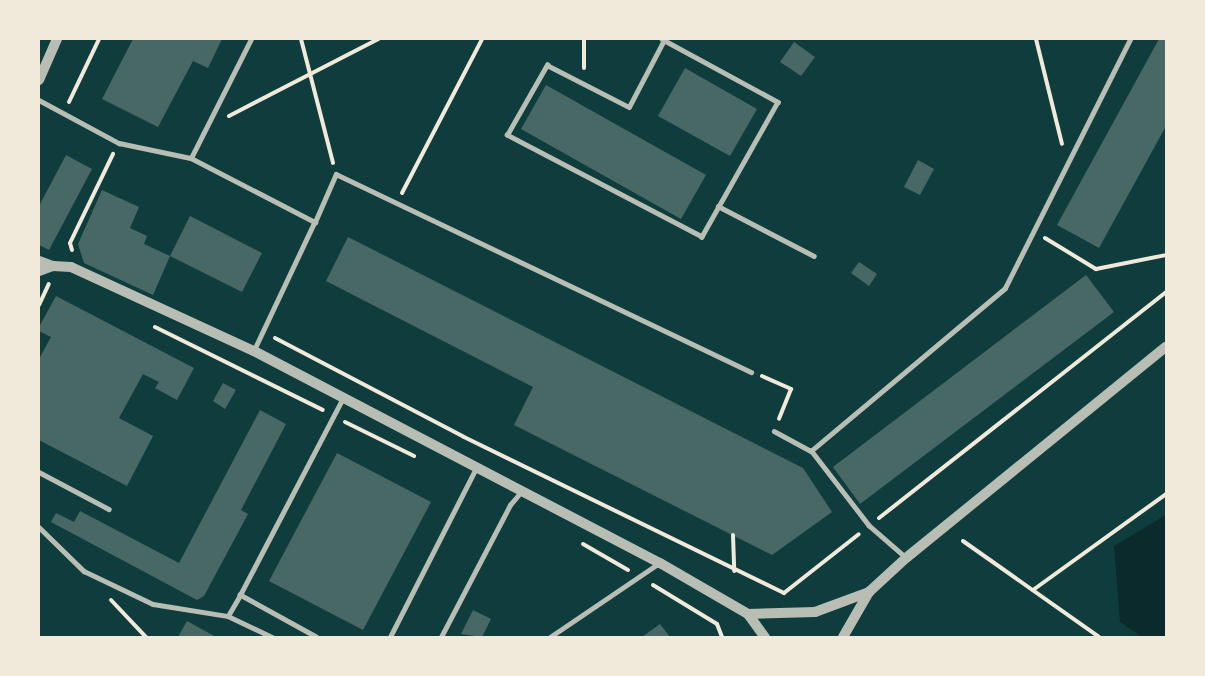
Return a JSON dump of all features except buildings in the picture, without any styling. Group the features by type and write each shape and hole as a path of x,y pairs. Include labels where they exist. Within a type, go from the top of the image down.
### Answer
{"street":[{"path":"39,80 57,39"},
{"path":"39,261 53,266 74,268 254,351 524,489 748,614 765,637"},
{"path":"39,271 53,266"},
{"path":"843,637 869,592 906,558 1166,347"},
{"path":"748,614 815,612 869,592"}],"lane":[{"path":"191,158 251,39"},
{"path":"663,39 778,102 702,237 507,135 547,65 629,107 663,39"},
{"path":"811,451 1005,288 1130,39"},
{"path":"39,100 118,143 191,158 315,222"},
{"path":"254,351 336,174 751,372"},
{"path":"718,206 814,256"},
{"path":"228,616 343,398"},
{"path":"774,431 811,451 868,526 906,558"},
{"path":"390,637 477,465"},
{"path":"39,472 109,508"},
{"path":"441,637 510,505 524,489"},
{"path":"39,527 84,571 153,604 228,616 272,637"},
{"path":"550,637 660,563"},
{"path":"240,594 316,637"}],"path":[{"path":"63,113 99,39"},
{"path":"301,39 336,174"},
{"path":"207,127 378,39"},
{"path":"396,204 482,39"},
{"path":"584,39 584,83"},
{"path":"1036,39 1067,165"},
{"path":"69,243 118,143"},
{"path":"1034,230 1096,269 1166,255"},
{"path":"39,305 50,284 68,284 74,268"},
{"path":"746,577 784,592 1166,292"},
{"path":"148,323 425,462"},
{"path":"751,372 791,389 774,431"},
{"path":"1033,590 1166,494"},
{"path":"733,535 734,571"},
{"path":"572,538 717,624 722,637"},
{"path":"963,541 1099,637"},
{"path":"107,596 146,637"}],"water":[{"path":"1166,515 1166,637 1142,637 1120,622 1114,546"}]}
